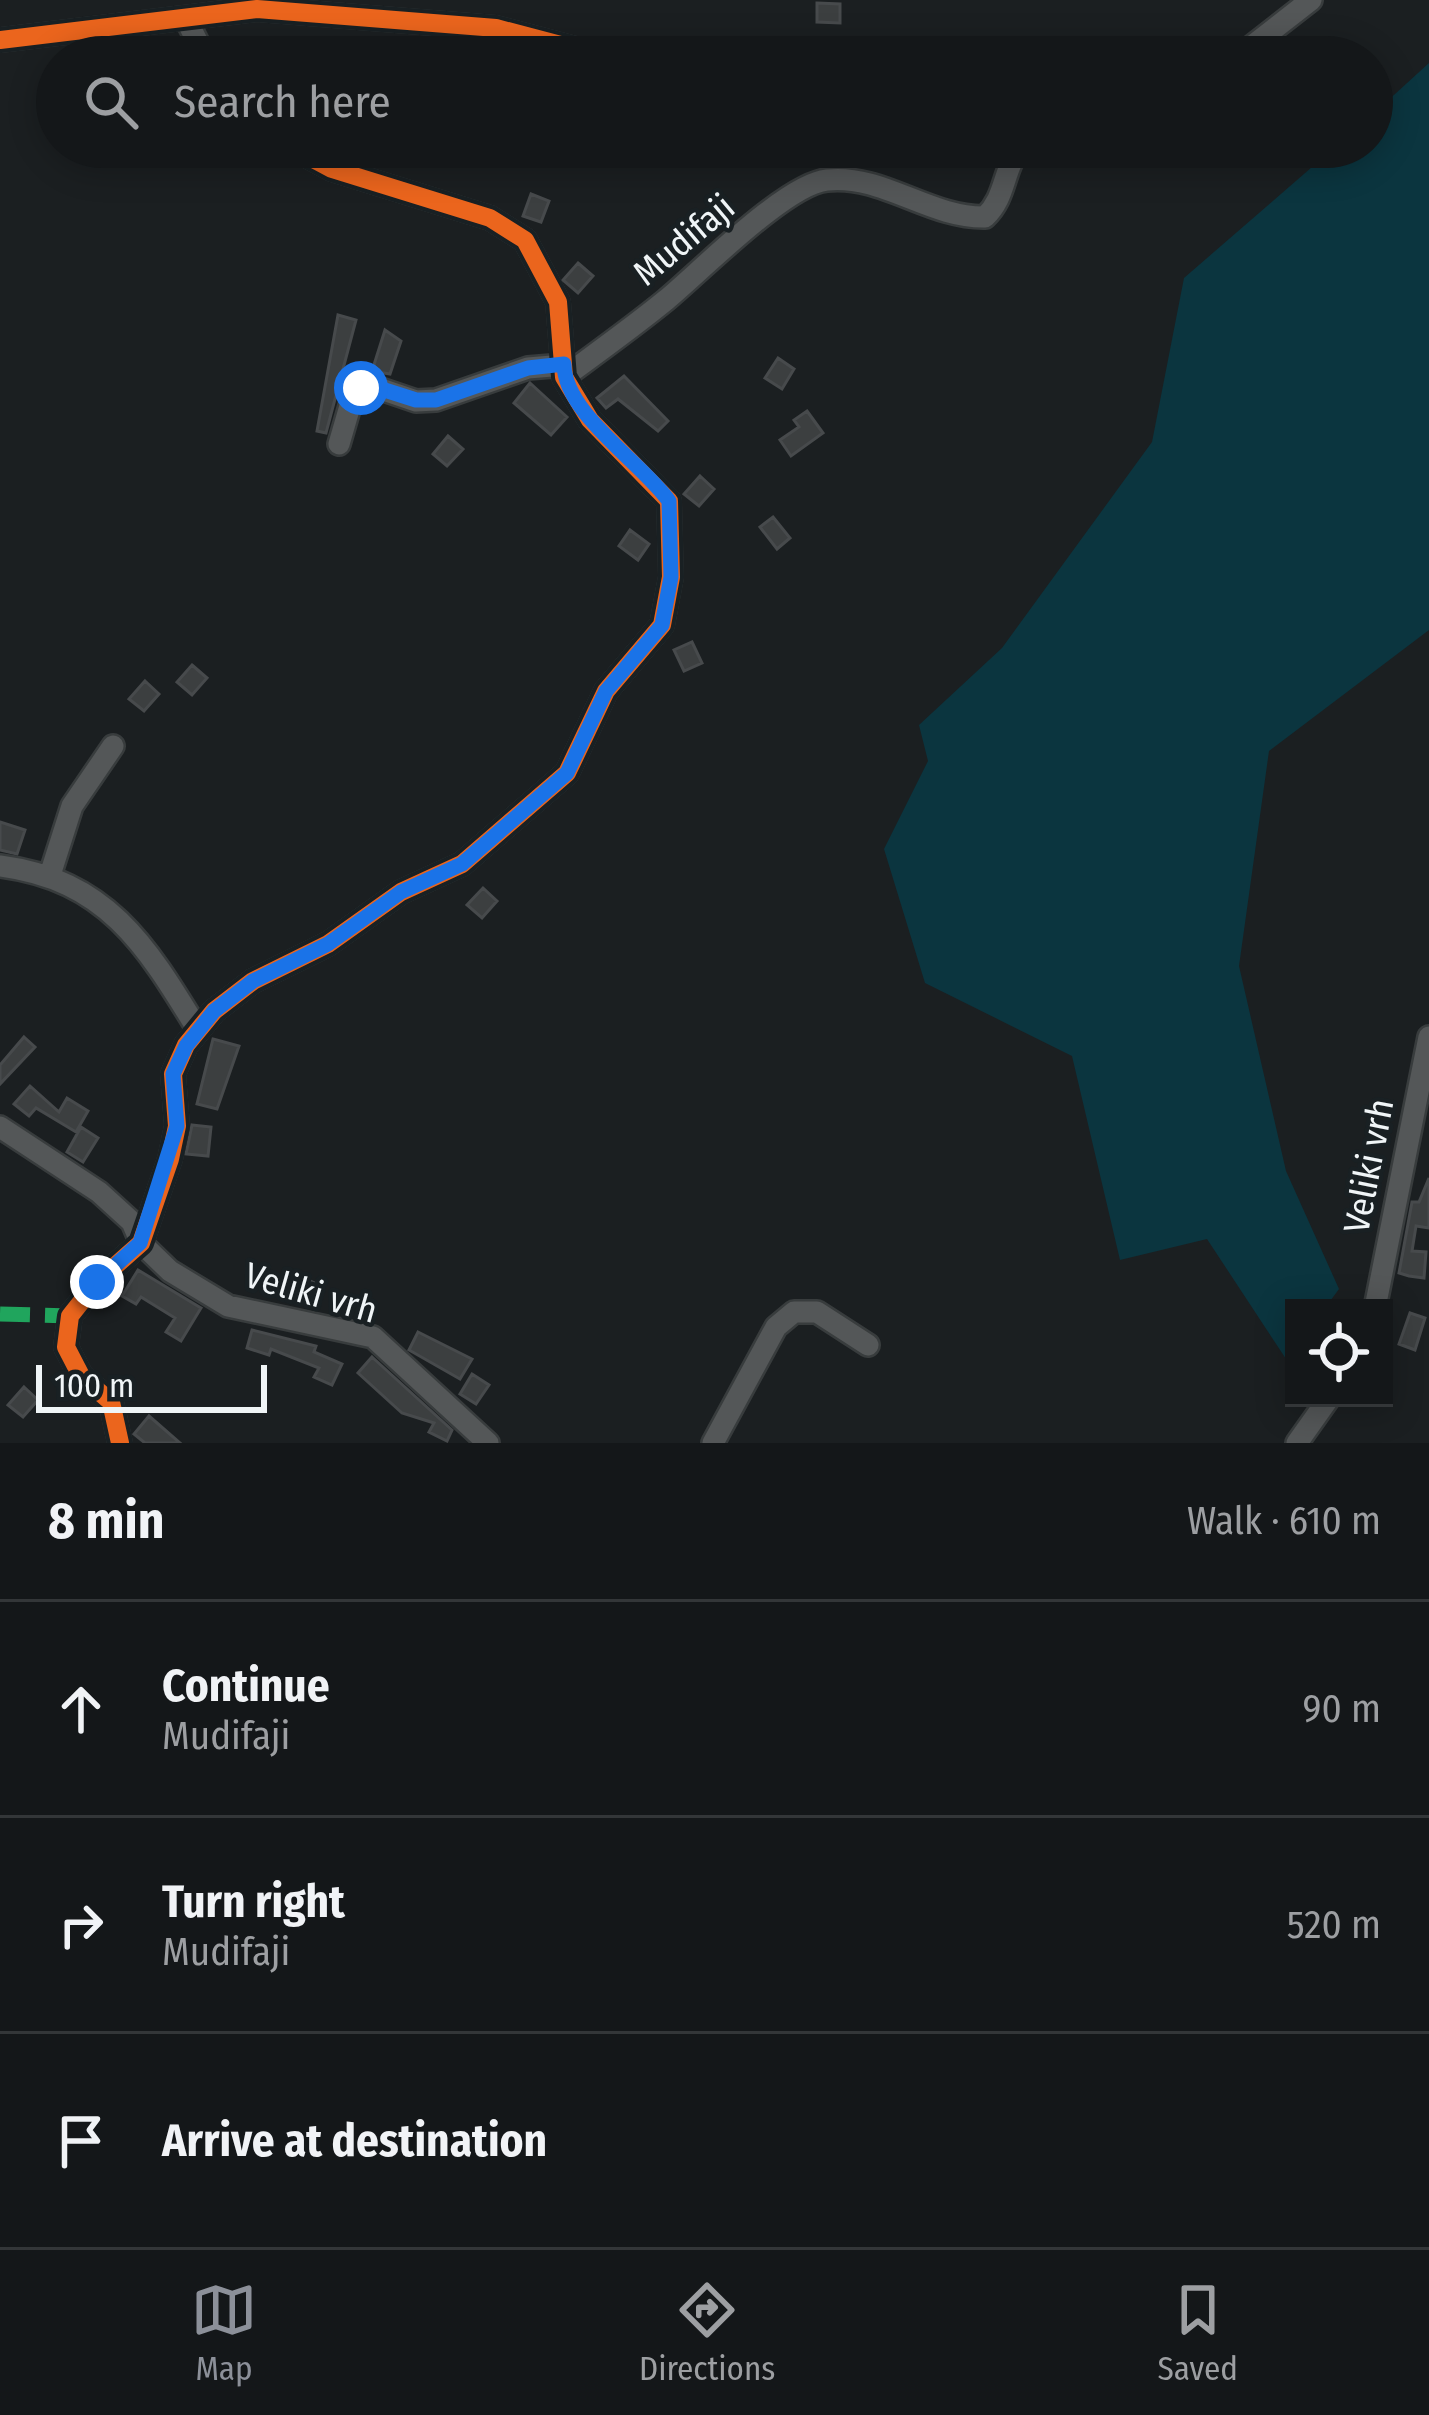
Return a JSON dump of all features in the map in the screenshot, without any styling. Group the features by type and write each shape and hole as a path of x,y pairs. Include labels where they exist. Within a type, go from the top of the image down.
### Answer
{"street":[{"path":"1265,36 1312,0"},
{"path":"0,40 257,9 373,14 496,28 526,36"},
{"path":"186,19 194,36"},
{"path":"120,1443 111,1402 82,1376 66,1347 70,1316 97,1282 140,1243 177,1126 173,1074 198,1030 253,981 328,944 401,892 462,864 567,773 606,691 662,625 671,577 669,501 590,420 564,371 558,302 525,240 490,218 330,168"},
{"name":"Mudifaji","path":"339,444 350,406 369,385 416,400 436,400 528,368 564,371 663,303 773,208 821,180 861,180 959,217 985,217 1000,202 1007,168"},
{"path":"50,875 71,806 113,746"},
{"path":"0,866 50,875 96,898 135,934 198,1030"},
{"name":"Veliki vrh","path":"1378,1299 1429,1037"},
{"name":"Veliki vrh","path":"0,1127 99,1192 132,1222 140,1243 170,1270 228,1306 373,1337 488,1443"},
{"path":"713,1443 776,1327 794,1312 817,1312 868,1345"},
{"path":"1297,1443 1323,1407"}],"shaded area":[{"path":"1429,63 1429,630 1269,751 1239,966 1286,1171 1339,1289 1332,1299 1285,1299 1285,1357 1207,1239 1120,1260 1072,1056 925,983 884,849 928,761 919,725 1002,648 1152,442 1184,278 1311,168 1393,168 1393,96"}],"building":[{"path":"817,3 840,4 840,23 817,22"},
{"path":"531,194 549,201 541,222 523,216"},
{"path":"578,263 593,276 578,293 563,280"},
{"path":"338,315 356,320 326,433 317,431"},
{"path":"385,330 401,341 390,374 372,371"},
{"path":"778,358 794,369 782,389 765,378"},
{"path":"624,376 668,421 658,431 618,399 606,408 597,398"},
{"path":"530,383 567,417 551,435 514,403"},
{"path":"807,411 823,433 791,456 780,440 799,427 794,420"},
{"path":"448,436 463,449 447,466 433,454"},
{"path":"700,476 714,489 699,506 684,494"},
{"path":"773,517 790,538 777,549 760,527"},
{"path":"630,530 649,544 638,560 619,546"},
{"path":"692,642 702,663 684,671 674,650"},
{"path":"192,665 207,678 192,695 177,682"},
{"path":"145,681 159,694 144,711 129,699"},
{"path":"0,822 25,830 17,854 0,850"},
{"path":"483,888 497,901 482,918 467,905"},
{"path":"24,1037 35,1047 0,1084 0,1065"},
{"path":"213,1039 239,1046 217,1109 197,1104"},
{"path":"30,1086 59,1112 67,1098 88,1111 76,1132 36,1108 29,1116 14,1104"},
{"path":"192,1125 211,1127 208,1156 186,1154"},
{"path":"81,1127 98,1138 83,1162 67,1152"},
{"path":"1429,1178 1429,1228 1416,1226 1412,1251 1426,1252 1424,1278 1399,1273 1412,1202 1419,1202"},
{"path":"138,1270 201,1308 181,1341 166,1332 175,1318 141,1297 136,1304 122,1296"},
{"path":"304,1278 321,1286 311,1307 294,1299"},
{"path":"1410,1313 1425,1318 1415,1350 1399,1344"},
{"path":"252,1330 316,1346 314,1352 342,1364 332,1385 314,1377 319,1368 271,1349 269,1355 247,1348"},
{"path":"418,1332 472,1359 460,1379 409,1350"},
{"path":"372,1357 452,1430 447,1441 429,1432 434,1423 402,1413 358,1373"},
{"path":"472,1374 489,1385 476,1404 460,1394"},
{"path":"24,1387 38,1400 23,1417 8,1405"},
{"path":"149,1416 180,1443 145,1443 134,1434"}],"marked path":[{"path":"0,1314 70,1316"}],"cycle path":[{"path":"0,40 257,9 496,28 526,36"},
{"path":"120,1443 111,1402 81,1376 66,1347 70,1316 97,1282 141,1243 170,1159 177,1126 173,1074 186,1045 214,1011 253,981 328,944 401,892 462,864 567,773 606,691 662,625 671,577 669,501 590,420 564,377 558,302 525,240 490,218 330,168"}],"route":[{"path":"97,1282 140,1243 177,1126 173,1074 186,1046 214,1011 253,981 328,944 401,892 462,864 521,817 567,773 591,731 606,691 662,625 671,577 669,501 653,479 590,420 564,377 564,364 528,368 436,400 416,400 369,385 361,388"}]}
